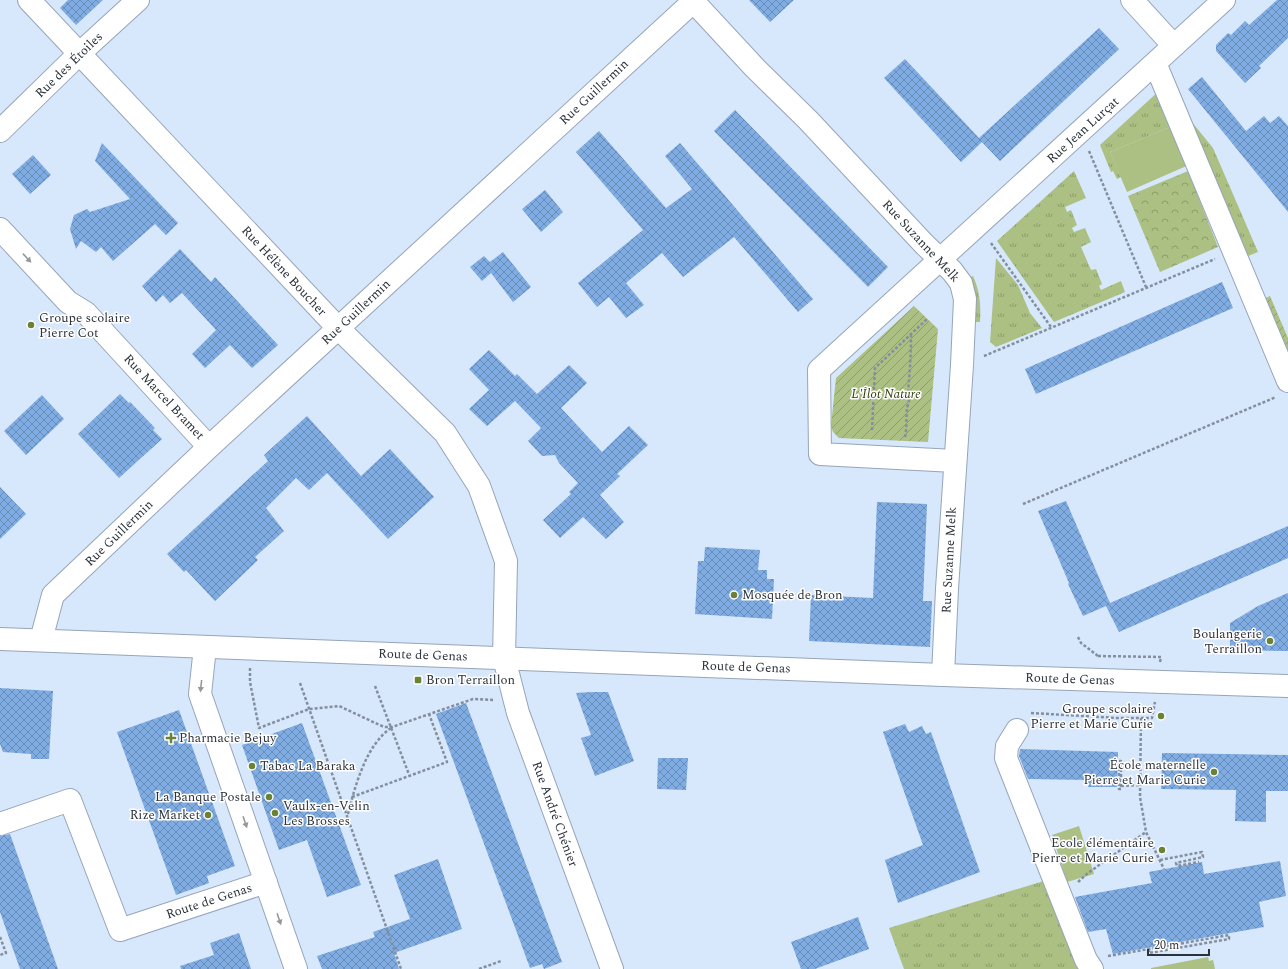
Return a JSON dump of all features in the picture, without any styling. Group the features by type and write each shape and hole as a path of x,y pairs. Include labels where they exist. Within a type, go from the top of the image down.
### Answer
{"street":[{"name":"Rue Hélène Boucher","path":"29,0 339,329 445,432 479,486 506,561 504,658"},
{"name":"Rue des Étoiles","path":"0,132 80,53 138,0"},
{"name":"Rue Suzanne Melk","path":"693,0 755,68 808,120 961,283 965,298 962,364 947,588 943,675"},
{"name":"Rue Guillermin","path":"41,640 53,595 209,447 339,329 693,0"},
{"path":"1132,0 1174,46"},
{"name":"Rue Jean Lurçat","path":"955,461 820,454 819,370 1224,0"},
{"path":"1155,64 1234,251 1284,388"},
{"name":"Rue Marcel Bramet","path":"0,229 68,302 86,313 209,447"},
{"name":"Route de Genas","path":"0,639 943,675 1288,686"},
{"name":"Route de Genas","path":"0,824 70,800 120,930 266,882 200,694 205,647"},
{"name":"Rue André Chénier","path":"504,658 518,713 612,969"},
{"path":"1022,721 1007,746 1006,758 1089,965"},
{"path":"266,882 296,969"}],"path":[{"path":"1081,132 1146,287"},
{"path":"977,225 1051,327"},
{"path":"962,364 1234,251"},
{"path":"872,430 875,368 927,319"},
{"path":"907,441 905,437 909,400 908,392 910,384 911,334"},
{"path":"1023,504 1284,388"},
{"path":"250,648 250,682 259,728 309,709 339,706 384,727 392,728"},
{"path":"1098,656 1161,657"},
{"path":"300,684 401,969"},
{"path":"375,686 410,777"},
{"path":"347,816 354,787 375,745 385,732 392,728 472,699 515,702"},
{"path":"352,797 410,777 447,762 429,714"},
{"path":"1141,718 1140,797 1146,832 1164,869"},
{"path":"1022,721 1152,718"},
{"path":"1119,761 1121,761 1121,786 1121,789 1119,790 1119,761"},
{"path":"1121,786 1140,785"},
{"path":"1074,885 1088,873 1146,832"},
{"path":"1160,860 1202,852 1203,858 1176,862 1177,866 1199,862"},
{"path":"1089,965 1148,949 1161,946 1229,935 1229,939 1149,953 1148,949"},
{"path":"0,937 6,953 0,955"},
{"path":"479,969 501,961"}],"green space":[{"path":"1160,90 1175,125 1110,152 1121,177 1117,179 1113,171 1111,172 1100,145"},
{"path":"1178,105 1213,148 1258,252 1243,258"},
{"path":"1175,125 1191,164 1127,192 1110,152"},
{"path":"1074,171 1086,198 1065,207 1067,212 1071,210 1077,225 1072,228 1074,232 1085,228 1091,242 1081,247 1091,270 1096,269 1102,284 1099,286 1101,290 1121,281 1125,292 1054,322 997,241"},
{"path":"1188,171 1218,247 1160,272 1128,196"},
{"path":"996,258 1018,285 1030,313 1042,328 996,347 990,342"},
{"path":"973,276 980,299 980,322 974,322 968,278"},
{"path":"1270,296 1288,338 1288,369 1259,301"},
{"name":"L'Îlot Nature","path":"914,306 938,329 928,442 839,438 833,432 831,426 836,378"},
{"path":"1079,826 1094,874 1067,882 1052,835"},
{"path":"1047,880 1081,969 904,969 889,928"},
{"path":"1208,957 1209,961 1213,960 1215,969 1151,969 1151,968"}],"building":[{"path":"68,0 103,0 76,25 60,8"},
{"path":"749,0 794,0 770,22"},
{"path":"1277,0 1288,0 1288,38 1259,66 1261,68 1245,83 1216,51 1216,45 1228,33 1231,35 1245,21 1249,25"},
{"path":"1099,28 1119,49 1000,161 982,142 961,162 884,78 905,59 979,138"},
{"path":"1202,77 1246,131 1264,116 1270,123 1279,116 1288,126 1288,212 1188,89"},
{"path":"735,110 888,267 868,287 714,131"},
{"path":"599,131 666,208 692,189 665,156 680,143 813,299 798,312 734,237 683,277 662,253 626,283 644,305 626,318 609,297 597,307 578,283 643,230 576,152"},
{"path":"102,143 178,223 166,235 155,224 113,261 101,247 96,252 81,241 76,249 70,229 74,215 87,209 90,212 130,199 95,161"},
{"path":"33,155 51,175 30,194 12,174"},
{"path":"545,190 563,212 541,232 522,209"},
{"path":"180,249 211,282 215,277 278,345 252,368 230,345 205,368 192,354 216,330 182,293 170,303 163,295 156,302 142,286"},
{"path":"503,252 531,287 513,302 491,273 482,281 470,267 484,256 490,262"},
{"path":"1222,282 1233,308 1036,394 1025,369"},
{"path":"489,350 515,376 517,374 537,394 569,365 587,383 561,408 602,452 629,426 648,445 617,474 620,476 600,495 624,522 606,539 583,517 560,538 543,520 571,494 569,492 578,483 559,463 555,455 542,456 528,441 541,428 515,401 487,426 469,409 489,390 469,369"},
{"path":"120,394 129,403 130,402 155,428 153,430 162,439 119,478 78,434"},
{"path":"42,395 64,419 26,455 4,431"},
{"path":"307,416 361,476 390,449 434,497 388,539 327,473 309,490 296,478 266,508 284,531 255,557 258,560 215,601 186,570 184,572 167,554 268,461 264,455"},
{"path":"0,487 26,514 0,539"},
{"path":"1066,501 1110,603 1288,526 1288,558 1119,632 1106,606 1083,616 1038,511"},
{"path":"877,502 927,504 923,601 932,601 930,647 809,641 811,595 873,598"},
{"name":"Mosquée de Bron","path":"705,547 760,550 758,570 767,570 767,579 774,579 772,619 695,614 698,561 704,561"},
{"path":"1288,593 1288,651 1230,650 1230,623 1258,606"},
{"path":"0,688 53,691 49,759 31,759 31,754 3,752 0,744"},
{"path":"608,692 634,761 595,776 581,738 591,735 576,693"},
{"path":"466,703 562,962 544,969 542,964 530,968 436,714"},
{"path":"179,710 235,866 207,876 209,883 176,895 117,732"},
{"path":"302,723 361,885 327,897 307,840 279,850 242,745"},
{"path":"905,724 909,732 922,726 926,734 931,732 980,872 898,903 885,860 923,845 883,732"},
{"path":"1020,749 1118,752 1117,787 1088,787 1088,780 1028,779 1019,756"},
{"name":"École maternelle Pierre et Marie Curie","path":"1162,753 1288,755 1288,791 1266,791 1266,822 1235,821 1236,790 1161,789"},
{"path":"658,758 688,758 686,790 657,789"},
{"path":"10,834 58,969 20,969 0,912 0,836"},
{"path":"438,859 462,929 394,953 399,969 322,969 317,956 375,937 373,932 410,919 394,875"},
{"name":"Ecole élémentaire Pierre et Marie Curie","path":"1280,861 1286,896 1259,902 1264,927 1113,954 1106,929 1088,932 1075,897 1152,883 1149,872 1202,862 1204,874"},
{"path":"858,917 869,949 815,969 801,969 791,942"},
{"path":"239,933 251,969 181,969 180,966 214,955 210,943"}],"place":[{"name":"Groupe scolaire Pierre Cot","path":"31,325"},
{"name":"Mosquée de Bron","path":"734,595"},
{"name":"Boulangerie Terraillon","path":"1270,641"},
{"name":"Bron Terraillon","path":"418,680"},
{"name":"Groupe scolaire Pierre et Marie Curie","path":"1161,716"},
{"name":"Pharmacie Bejuy","path":"171,738"},
{"name":"Tabac La Baraka","path":"252,766"},
{"name":"École maternelle Pierre et Marie Curie","path":"1214,772"},
{"name":"La Banque Postale","path":"269,797"},
{"name":"Vaulx-en-Velin Les Brosses","path":"275,813"},
{"name":"Rize Market","path":"208,815"},
{"name":"Ecole élémentaire Pierre et Marie Curie","path":"1162,850"}]}
